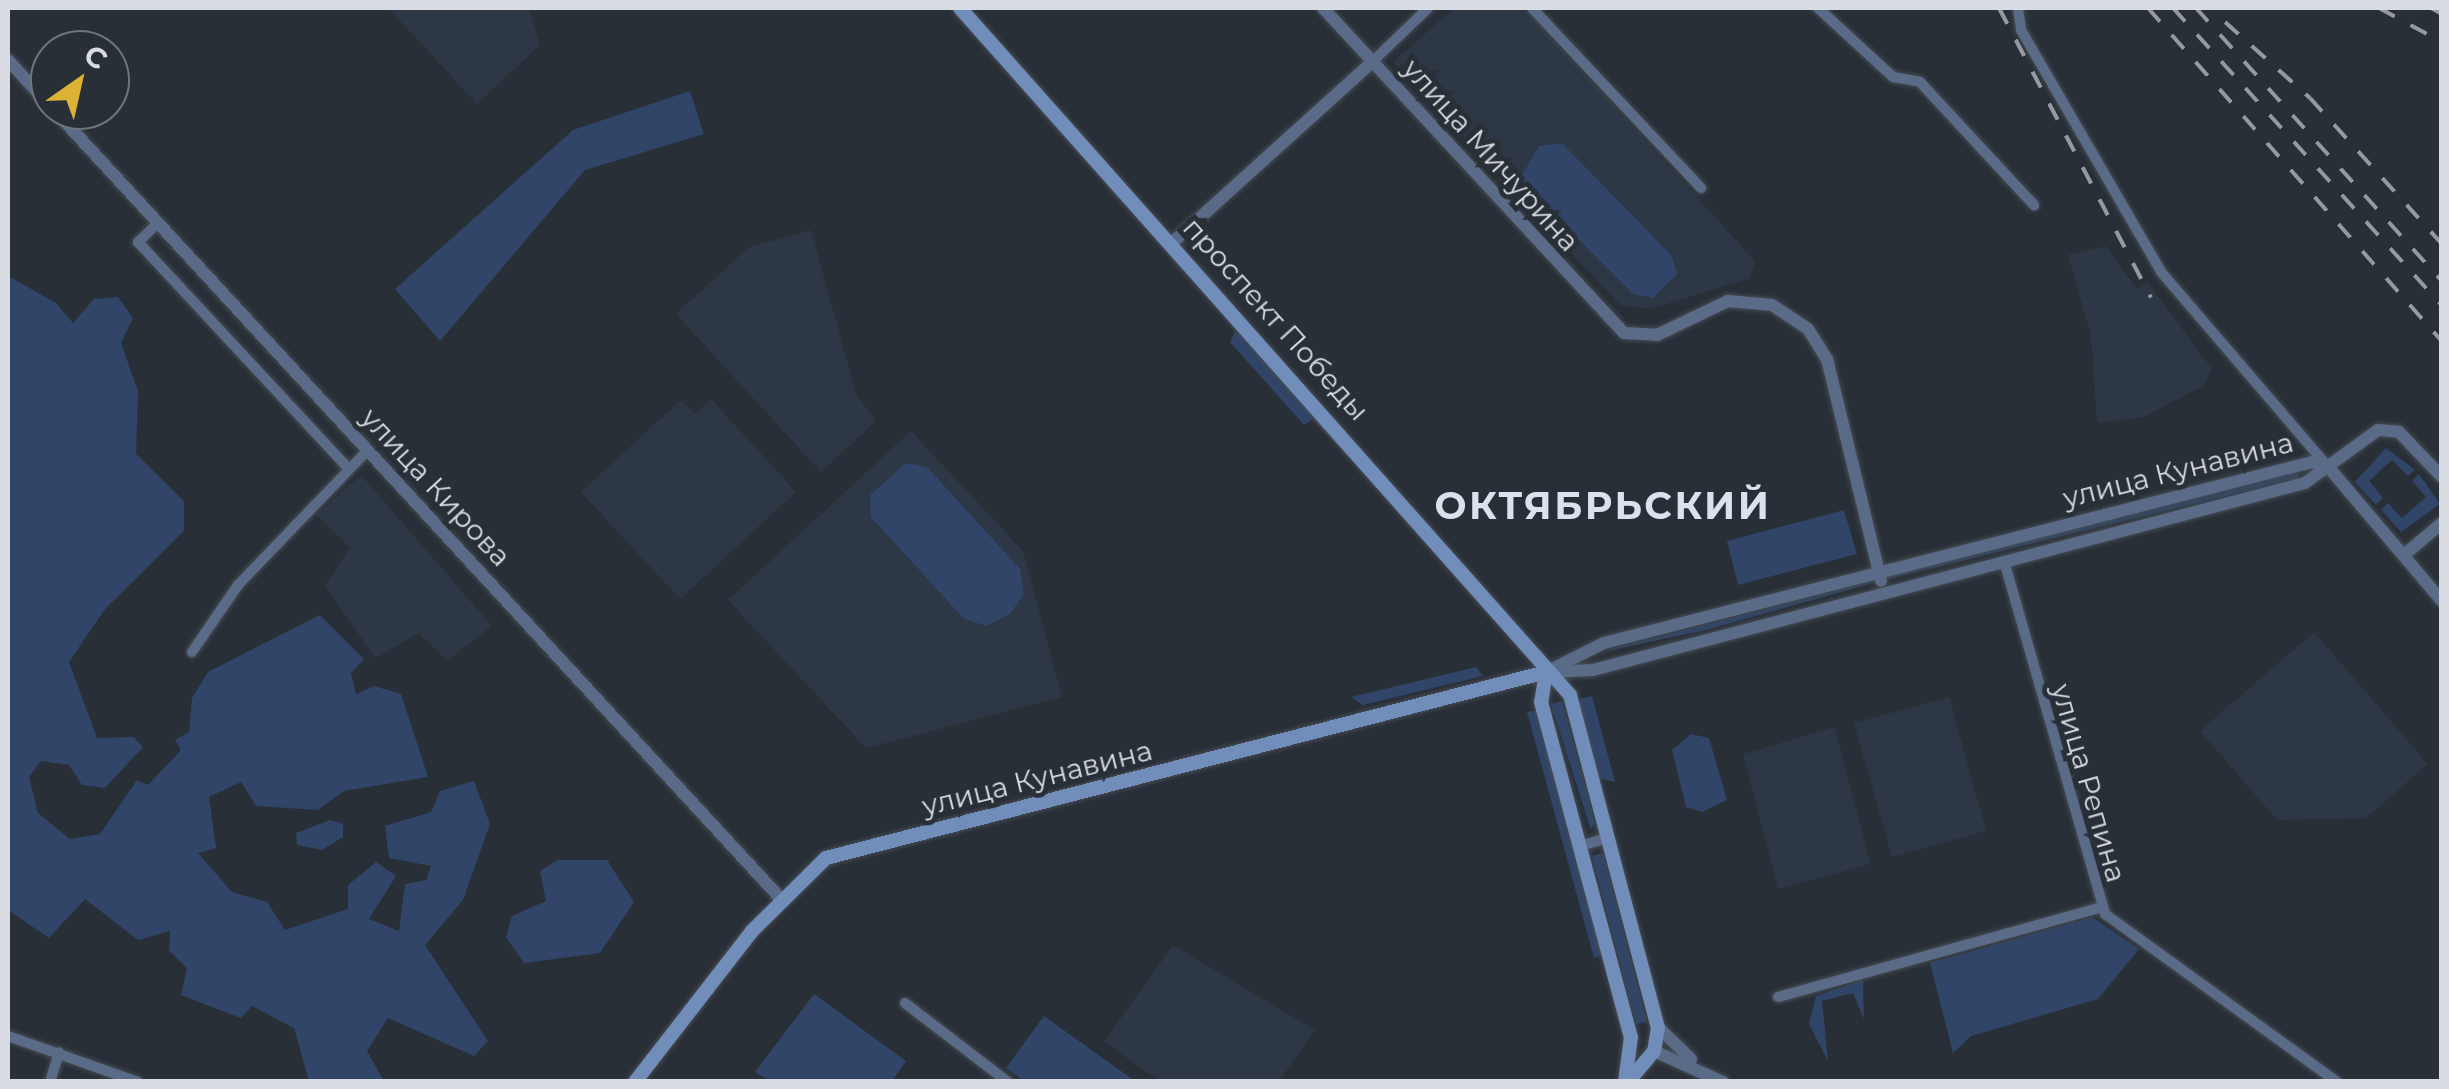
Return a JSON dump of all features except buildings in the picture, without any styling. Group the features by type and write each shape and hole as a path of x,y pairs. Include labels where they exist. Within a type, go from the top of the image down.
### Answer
{"main road":[{"name":"проспект Победы","path":"960,8 1514,623 1546,672 1570,694 1658,1027 1654,1051"},
{"path":"1546,672 1541,702 1631,1037 1627,1082"},
{"name":"улица Кунавина","path":"636,1082 781,899 842,850 1546,672"},
{"path":"1627,1082 1654,1051 1631,1037"}],"street":[{"name":"улица Мичурина","path":"1323,8 1624,333 1657,335 1728,301 1772,305 1808,329 1827,359 1879,573"},
{"path":"1172,242 1428,8"},
{"path":"1532,8 1701,188"},
{"path":"1818,8 1892,77 1920,82 2034,204"},
{"path":"2018,8 2021,30 2162,272 2442,601"},
{"name":"улица Кирова","path":"8,60 30,84"},
{"name":"улица Кирова","path":"72,130 781,899"},
{"path":"158,223 138,242 349,469"},
{"path":"2330,469 2388,428 2442,477"},
{"path":"192,652 238,585 367,451"},
{"name":"улица Кунавина","path":"1546,672 1604,643 2312,462 2330,469"},
{"name":"улица Кунавина","path":"1546,672 1593,670 2330,469"},
{"path":"2404,556 2442,522"},
{"name":"улица Репина","path":"2004,561 2102,908 2336,1082"},
{"path":"1879,573 1884,591"},
{"path":"1580,846 1608,838"},
{"path":"1778,997 2102,908"},
{"path":"905,1003 1008,1082"},
{"path":"1658,1027 1723,1082"},
{"path":"8,1036 138,1082"},
{"path":"1654,1051 1702,1066"},
{"path":"50,1082 58,1052"}],"shaded area":[{"path":"388,8 529,8 540,45 477,104"},
{"path":"1454,8 1524,8 1755,261 1750,278 1650,309 1620,305 1393,62"},
{"path":"690,91 704,134 585,170 440,341 395,289 573,130"},
{"path":"1562,143 1672,256 1677,274 1653,298 1633,294 1519,180 1539,146"},
{"path":"811,230 856,394 876,421 821,472 676,314 749,247"},
{"path":"2106,246 2137,289 2148,283 2212,369 2203,386 2144,417 2097,423 2091,335 2068,255"},
{"path":"8,276 56,303 73,323 94,299 118,297 133,318 121,343 138,391 136,454 184,501 184,531 105,609 69,662 97,738 134,737 143,747 105,788 82,785 69,765 41,761 29,777 38,813 70,839 100,834 137,780 148,785 181,750 175,740 189,732 192,698 208,672 320,615 364,659 351,673 356,694 374,686 401,694 428,777 344,791 318,810 256,806 241,782 209,797 216,848 198,853 232,892 267,902 285,930 348,909 348,885 376,862 396,876 369,919 399,931 405,884 426,880 431,866 389,858 385,826 431,812 440,791 474,781 490,824 463,900 425,945 488,1041 474,1056 388,1018 367,1051 384,1081 309,1081 294,1028 252,1006 241,1018 181,995 187,968 169,950 170,931 138,940 85,899 49,938 8,910"},
{"path":"1235,332 1245,338 1397,510 1313,419 1304,425 1230,342"},
{"path":"711,399 796,492 680,599 581,492 681,400 695,414"},
{"path":"911,431 1023,551 1062,697 866,748 728,600"},
{"path":"2386,448 2415,470 2408,476 2392,460 2369,481 2383,498 2376,505 2355,482"},
{"path":"906,463 927,467 1020,569 1024,594 1010,614 987,626 964,619 871,517 870,495"},
{"path":"2298,472 2299,478 1888,579 1889,576"},
{"path":"2419,474 2440,504 2401,532 2381,510 2388,503 2402,518 2426,497 2412,481"},
{"path":"361,475 492,626 447,661 419,633 375,658 325,585 350,548 316,515"},
{"path":"1844,510 1857,554 1738,585 1727,541"},
{"path":"1869,582 1873,583 1706,630 1592,654"},
{"path":"2314,632 2428,764 2366,818 2277,820 2200,731"},
{"path":"1476,667 1483,676 1363,705 1351,697"},
{"path":"1592,696 1615,782 1598,778 1579,699"},
{"path":"1949,697 1986,831 1892,857 1854,723"},
{"path":"1562,701 1595,823 1591,830 1551,704"},
{"path":"1538,710 1604,955 1594,958 1527,712"},
{"path":"1835,727 1870,864 1778,889 1743,754"},
{"path":"1691,734 1709,738 1727,800 1702,812 1686,807 1672,750"},
{"path":"330,820 343,824 343,837 322,850 297,845 296,833"},
{"path":"1603,853 1647,1022 1636,1024 1592,856"},
{"path":"558,860 607,860 634,902 600,953 524,963 506,937 512,916 546,901 540,871"},
{"path":"2092,917 2139,949 2098,999 1971,1036 1953,1053 1930,963"},
{"path":"1173,945 1315,1030 1279,1081 1160,1081 1104,1042"},
{"path":"1863,980 1864,1019 1853,993 1822,1001 1828,1061 1809,1024 1816,996"},
{"path":"814,994 906,1061 892,1081 770,1081 755,1072"},
{"path":"1044,1016 1135,1081 1024,1081 1006,1068"}],"railway":[{"path":"1999,8 2151,298"},
{"path":"2148,8 2442,342"},
{"path":"2173,8 2442,306"},
{"path":"2196,8 2442,281"},
{"path":"2379,8 2442,42"},
{"path":"2431,8 2442,14"},
{"path":"2225,22 2310,98 2442,244"}],"district":[{"name":"ОКТЯБРЬСКИЙ","path":"1603,506"}]}
